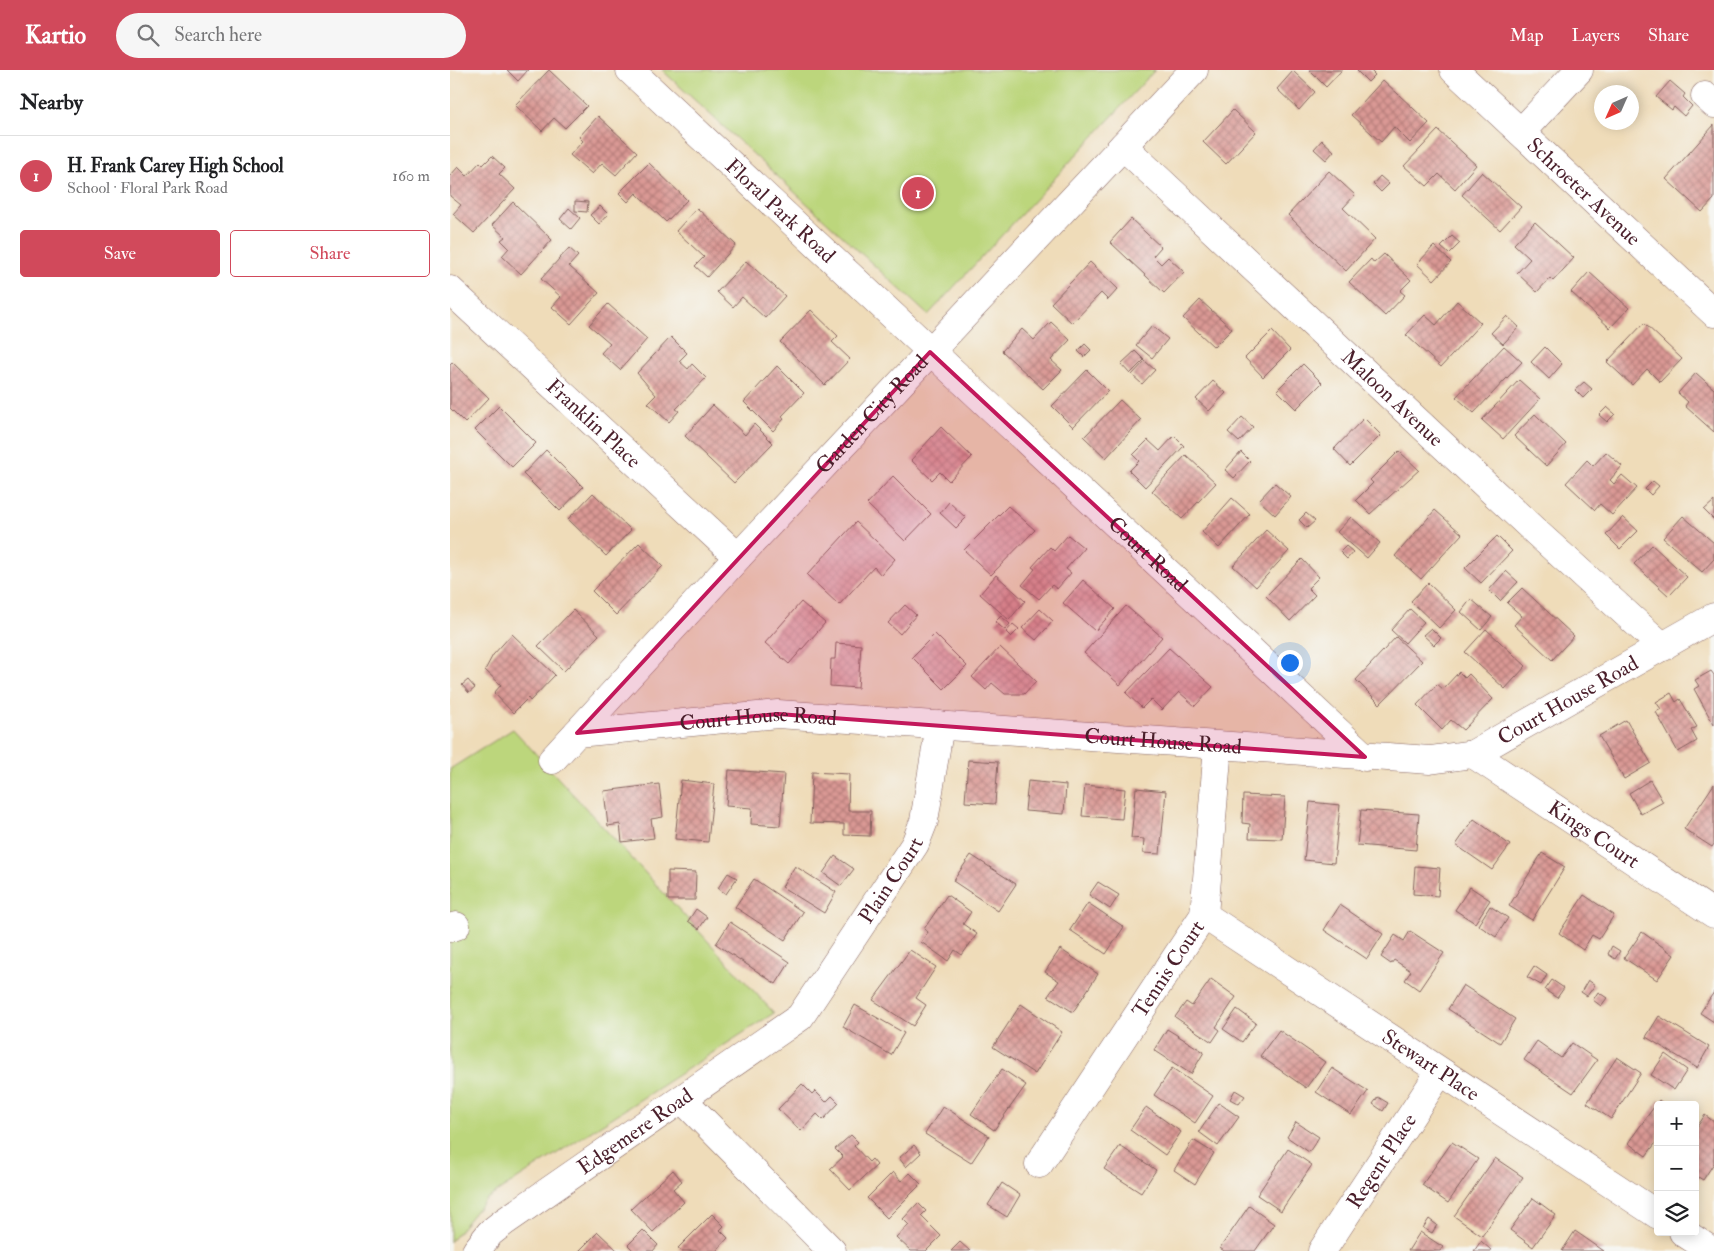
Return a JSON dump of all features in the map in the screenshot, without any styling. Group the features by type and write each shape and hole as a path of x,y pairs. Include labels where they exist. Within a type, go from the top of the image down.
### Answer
{"street":[{"name":"Floral Park Road","path":"630,70 930,352"},
{"name":"Garden City Road","path":"552,760 738,557 1194,70"},
{"name":"Schroeter Avenue","path":"1454,70 1714,313"},
{"path":"1521,132 1580,70"},
{"name":"Maloon Avenue","path":"1123,146 1537,533 1663,647"},
{"name":"Franklin Place","path":"450,290 738,557"},
{"name":"Court Road","path":"930,352 1365,757"},
{"name":"Court House Road","path":"577,733 778,714 1365,757 1430,760 1473,754 1714,618"},
{"name":"Plain Court","path":"800,1017 915,844 924,821 940,725"},
{"name":"Tennis Court","path":"1039,1164 1204,915 1218,746"},
{"name":"Kings Court","path":"1473,754 1714,914"},
{"name":"Stewart Place","path":"1204,915 1654,1212"},
{"name":"Edgemere Road","path":"476,1251 490,1233 504,1222 683,1100 800,1017"},
{"name":"Regent Place","path":"1322,1251 1440,1072"},
{"path":"683,1100 832,1251"}],"highlighted area":[{"path":"930,352 1365,757 778,714 577,733"}],"green space":[{"path":"662,70 1155,70 928,315"},
{"path":"513,729 774,1013 485,1200 450,1242 450,769"}],"building":[{"path":"507,70 528,70 518,81"},
{"path":"549,70 587,106 565,128 554,118 542,131 515,105"},
{"path":"1309,70 1342,70 1326,87"},
{"path":"1370,70 1375,75 1368,82 1357,71"},
{"path":"1293,71 1315,92 1299,110 1277,89"},
{"path":"1383,80 1429,123 1410,143 1394,127 1381,142 1351,115"},
{"path":"1670,81 1685,94 1683,97 1692,106 1684,116 1674,107 1672,110 1656,97"},
{"path":"1233,110 1256,132 1226,164 1203,142"},
{"path":"598,116 637,152 616,175 602,163 592,174 570,155 583,141 579,137"},
{"path":"1714,125 1714,199 1702,212 1666,179"},
{"path":"1438,130 1476,165 1455,189 1439,174 1427,186 1404,166"},
{"path":"1322,140 1334,151 1326,160 1314,149"},
{"path":"492,156 505,168 499,174 515,189 474,233 453,214 461,205 450,196 450,176 458,167 467,176 480,162 483,165"},
{"path":"649,163 687,200 666,222 636,193 628,202 619,193"},
{"path":"1329,171 1355,195 1343,208 1375,239 1346,271 1288,215"},
{"path":"1482,172 1521,207 1500,230 1462,195"},
{"path":"1380,176 1389,184 1381,192 1373,184"},
{"path":"575,201 588,202 587,212 575,211"},
{"path":"513,202 552,240 521,274 502,256 509,248 501,240 505,237 492,225"},
{"path":"600,206 608,214 599,224 590,215"},
{"path":"569,208 580,218 571,229 560,219"},
{"path":"697,208 736,245 707,277 695,266 704,257 676,231"},
{"path":"1131,219 1161,247 1153,256 1161,264 1168,257 1184,272 1164,293 1110,242"},
{"path":"1535,222 1574,258 1553,281 1550,278 1537,292 1517,273 1530,259 1514,244"},
{"path":"1452,236 1460,243 1449,254 1441,247"},
{"path":"1434,246 1451,262 1434,280 1417,264"},
{"path":"569,248 578,256 569,266 599,293 571,324 552,307 561,297 541,279"},
{"path":"1384,254 1411,280 1400,291 1405,295 1385,316 1349,282 1371,259 1374,263"},
{"path":"746,261 785,296 765,318 742,297 733,307 717,292"},
{"path":"1090,262 1118,289 1108,300 1101,293 1072,323 1051,303"},
{"path":"1589,272 1629,308 1610,328 1571,292"},
{"path":"1200,300 1232,329 1214,347 1183,318"},
{"path":"1457,301 1481,323 1441,367 1406,335 1425,315 1436,325"},
{"path":"608,304 647,339 620,370 601,353 610,343 589,325"},
{"path":"811,310 838,336 832,342 850,359 825,385 780,342"},
{"path":"1507,316 1519,327 1503,344 1491,333"},
{"path":"1051,322 1070,340 1051,360 1062,370 1043,389 1002,351 1022,329 1034,340"},
{"path":"1644,323 1682,359 1660,382 1647,369 1632,385 1607,362"},
{"path":"1152,326 1168,339 1152,358 1136,345"},
{"path":"1272,331 1290,350 1263,377 1245,358"},
{"path":"671,337 687,353 679,361 688,369 692,364 706,378 676,409 679,411 669,422 648,403 656,395 637,373"},
{"path":"1085,344 1091,350 1084,357 1078,351"},
{"path":"1504,346 1522,362 1474,413 1456,397"},
{"path":"1545,347 1562,364 1549,379 1531,362"},
{"path":"1135,351 1144,360 1130,374 1121,364"},
{"path":"1145,361 1155,370 1142,384 1132,375"},
{"path":"452,362 489,398 465,423 450,408 450,364"},
{"path":"1303,364 1322,383 1296,409 1277,390"},
{"path":"777,366 804,393 782,416 784,419 773,431 744,402"},
{"path":"1087,370 1108,391 1073,427 1052,406"},
{"path":"1696,373 1714,389 1714,432 1685,406 1688,402 1678,393"},
{"path":"1519,380 1540,399 1503,439 1482,420"},
{"path":"1213,381 1226,393 1209,411 1196,399"},
{"path":"1584,382 1592,389 1583,398 1575,390"},
{"path":"1120,400 1141,420 1106,458 1084,437"},
{"path":"713,405 745,435 754,424 773,443 734,483 685,436"},
{"path":"499,406 536,443 512,467 475,430"},
{"path":"1607,407 1615,414 1607,422 1599,415"},
{"path":"1535,414 1566,444 1546,466 1514,436"},
{"path":"1242,417 1253,427 1239,442 1228,432"},
{"path":"1364,418 1381,435 1350,466 1334,449"},
{"path":"941,427 972,457 949,481 940,472 932,480 911,460"},
{"path":"1174,436 1184,446 1145,487 1129,471 1139,461 1133,455 1148,440 1160,451"},
{"path":"546,450 583,487 560,511 523,474"},
{"path":"1399,451 1419,470 1370,514 1356,500 1373,483 1370,480"},
{"path":"1241,452 1250,461 1234,478 1225,470"},
{"path":"1606,452 1622,466 1610,480 1614,484 1622,475 1637,488 1612,515 1600,504 1595,510 1566,483 1587,460 1593,466"},
{"path":"1186,455 1216,483 1182,519 1152,491"},
{"path":"893,476 931,514 905,541 867,504"},
{"path":"1653,481 1659,486 1651,495 1645,489"},
{"path":"1275,483 1291,497 1275,515 1259,500"},
{"path":"593,493 631,530 606,556 568,519"},
{"path":"1232,498 1250,514 1219,548 1202,532"},
{"path":"1714,501 1714,520 1704,510"},
{"path":"949,502 966,518 956,528 940,513"},
{"path":"1008,506 1035,530 991,575 964,550"},
{"path":"1435,510 1462,534 1421,579 1395,556"},
{"path":"1306,513 1315,521 1307,528 1299,520"},
{"path":"1683,516 1714,543 1714,559 1702,572 1663,538"},
{"path":"1351,517 1380,543 1367,558 1337,532"},
{"path":"1623,517 1638,531 1620,549 1606,535"},
{"path":"856,522 895,559 881,575 874,567 839,605 807,575"},
{"path":"1266,530 1289,551 1256,587 1233,566"},
{"path":"1068,535 1084,548 1066,569 1071,573 1057,589 1052,585 1039,599 1022,585 1035,569 1032,567 1050,547 1054,551"},
{"path":"1497,536 1512,551 1481,583 1465,568"},
{"path":"639,543 663,566 616,615 592,591"},
{"path":"1652,545 1687,577 1669,596 1634,564"},
{"path":"1346,546 1353,552 1347,559 1340,552"},
{"path":"1302,559 1319,577 1308,588 1315,595 1290,621 1266,596"},
{"path":"1506,571 1518,582 1500,601 1489,590"},
{"path":"996,575 1025,601 1009,620 980,594"},
{"path":"1083,580 1115,609 1095,631 1063,603"},
{"path":"1428,583 1456,610 1439,628 1411,601"},
{"path":"1522,588 1574,636 1552,660 1514,625 1522,616 1507,603"},
{"path":"1471,599 1492,617 1481,630 1461,612"},
{"path":"801,602 825,623 789,664 765,643"},
{"path":"905,605 916,615 900,634 888,623"},
{"path":"1126,606 1162,637 1120,685 1084,653"},
{"path":"1040,609 1053,621 1036,640 1022,628"},
{"path":"1410,609 1424,622 1405,643 1391,630"},
{"path":"573,610 599,635 564,671 538,646"},
{"path":"1001,616 1010,624 1005,630 995,622"},
{"path":"1013,624 1019,629 1011,637 1006,632"},
{"path":"1431,628 1441,638 1434,645 1423,635"},
{"path":"1486,629 1526,666 1505,689 1465,652"},
{"path":"512,634 555,675 530,701 528,698 513,713 494,693 501,685 485,670 493,655"},
{"path":"935,634 967,666 944,689 912,657"},
{"path":"1396,637 1422,661 1380,704 1356,680"},
{"path":"836,643 861,645 858,688 830,686 831,659 835,659"},
{"path":"1000,647 1036,681 1024,694 1005,694 992,683 986,690 972,677"},
{"path":"1169,648 1213,687 1195,706 1179,692 1162,710 1151,699 1142,708 1126,693"},
{"path":"1711,671 1714,675 1714,725 1694,689 1699,686 1695,680"},
{"path":"1459,672 1465,678 1469,674 1493,699 1463,730 1451,720 1442,730 1417,705 1437,684 1443,689"},
{"path":"468,680 475,688 469,693 462,685"},
{"path":"1671,693 1676,702 1680,699 1697,727 1691,730 1697,741 1678,752 1656,712 1661,709 1656,702"},
{"path":"1626,720 1651,763 1624,779 1599,736"},
{"path":"968,760 998,762 995,804 965,802"},
{"path":"729,770 784,774 780,826 751,824 752,808 726,806"},
{"path":"812,772 849,774 848,811 871,811 870,836 844,835 844,824 810,823"},
{"path":"681,780 714,784 708,842 675,839"},
{"path":"1650,780 1663,802 1641,814 1629,793"},
{"path":"1028,781 1066,785 1064,814 1025,811"},
{"path":"659,784 663,817 651,819 654,838 622,842 620,824 608,826 604,791"},
{"path":"1714,784 1714,844 1712,847 1684,829"},
{"path":"1085,785 1125,789 1122,819 1082,816"},
{"path":"1136,788 1166,791 1160,854 1143,853 1144,839 1131,838"},
{"path":"1243,795 1285,797 1282,839 1249,838 1250,824 1242,823"},
{"path":"1310,802 1340,805 1334,863 1304,860"},
{"path":"1361,810 1419,814 1416,850 1357,845"},
{"path":"1474,819 1510,845 1492,870 1456,845"},
{"path":"1542,853 1565,867 1532,920 1509,906"},
{"path":"971,855 1016,884 998,911 953,881"},
{"path":"835,856 854,869 841,886 823,873"},
{"path":"795,866 836,892 824,913 782,887"},
{"path":"1415,866 1440,868 1438,896 1413,894"},
{"path":"668,871 696,872 695,900 668,900"},
{"path":"728,873 737,878 726,894 718,888"},
{"path":"754,879 803,912 785,940 735,907"},
{"path":"1098,882 1119,895 1110,909 1089,895"},
{"path":"1470,887 1490,900 1475,923 1455,910"},
{"path":"947,895 971,912 963,924 977,934 962,955 955,950 948,961 921,942 928,932 924,929"},
{"path":"1584,895 1614,915 1599,939 1592,935 1583,950 1559,933"},
{"path":"1088,903 1124,927 1106,954 1070,930"},
{"path":"1340,905 1383,934 1367,959 1324,930"},
{"path":"1490,906 1508,918 1496,937 1478,925"},
{"path":"696,909 707,917 699,929 688,921"},
{"path":"730,922 790,962 776,984 716,944"},
{"path":"1410,931 1444,953 1419,990 1405,980 1411,971 1394,960 1391,964 1381,957 1395,935 1404,941"},
{"path":"1642,932 1674,955 1657,980 1624,958"},
{"path":"1612,946 1620,951 1615,959 1608,954"},
{"path":"1060,949 1098,974 1073,1012 1048,996 1059,981 1045,972"},
{"path":"910,950 936,967 916,998 926,1005 913,1026 873,1000"},
{"path":"1534,966 1547,975 1541,985 1527,977"},
{"path":"1211,979 1236,997 1216,1027 1220,1030 1212,1042 1175,1017 1186,1002 1192,1006"},
{"path":"1552,980 1564,988 1557,998 1545,990"},
{"path":"1588,980 1595,985 1587,996 1581,992"},
{"path":"1463,985 1515,1019 1500,1043 1448,1009"},
{"path":"1598,992 1607,998 1601,1006 1593,1000"},
{"path":"1714,992 1714,1022 1700,1013"},
{"path":"1021,1004 1062,1032 1035,1074 993,1047"},
{"path":"855,1005 904,1033 891,1055 843,1027"},
{"path":"1237,1009 1256,1023 1242,1042 1223,1029"},
{"path":"1659,1016 1709,1047 1697,1068 1646,1037"},
{"path":"1167,1029 1204,1052 1191,1074 1154,1050"},
{"path":"1279,1030 1325,1062 1306,1088 1260,1056"},
{"path":"1537,1041 1561,1058 1572,1043 1597,1060 1573,1093 1524,1060"},
{"path":"1665,1054 1687,1070 1674,1090 1651,1075"},
{"path":"1617,1057 1641,1073 1611,1119 1587,1103"},
{"path":"1172,1068 1213,1096 1195,1123 1154,1095"},
{"path":"1332,1068 1368,1091 1351,1115 1316,1092"},
{"path":"1002,1069 1026,1085 994,1130 971,1114"},
{"path":"802,1084 812,1094 815,1091 826,1102 832,1096 839,1103 823,1120 817,1114 801,1131 778,1109"},
{"path":"1235,1090 1245,1096 1239,1104 1230,1099"},
{"path":"1378,1097 1388,1103 1383,1111 1373,1104"},
{"path":"1219,1103 1239,1117 1218,1146 1199,1132"},
{"path":"943,1106 989,1136 971,1163 925,1134"},
{"path":"1146,1107 1181,1132 1165,1155 1130,1130"},
{"path":"1654,1107 1654,1145 1646,1156 1628,1143"},
{"path":"1705,1115 1714,1122 1714,1163 1703,1180 1699,1178 1699,1124"},
{"path":"1296,1122 1319,1137 1309,1152 1287,1137"},
{"path":"851,1135 858,1142 854,1146 869,1162 872,1159 877,1165 850,1190 830,1169 843,1157 835,1149"},
{"path":"1193,1140 1214,1153 1195,1184 1174,1170"},
{"path":"1452,1142 1478,1159 1448,1203 1422,1185"},
{"path":"914,1145 921,1153 906,1167 899,1158"},
{"path":"1120,1146 1156,1170 1141,1193 1104,1169"},
{"path":"1288,1149 1312,1165 1281,1211 1257,1195"},
{"path":"1495,1158 1523,1177 1482,1236 1454,1216"},
{"path":"673,1170 682,1181 673,1189 684,1202 653,1232 631,1209"},
{"path":"893,1172 901,1181 910,1173 921,1184 887,1218 867,1198"},
{"path":"1002,1183 1020,1195 1007,1217 988,1205"},
{"path":"1533,1198 1556,1215 1533,1247 1510,1230"},
{"path":"918,1203 926,1211 921,1216 941,1236 926,1251 911,1251 896,1237 909,1225 903,1219"},
{"path":"1249,1206 1274,1224 1255,1251 1224,1251 1220,1248"},
{"path":"712,1214 724,1226 720,1230 728,1238 716,1251 682,1251 678,1248"},
{"path":"1429,1219 1437,1225 1432,1233 1423,1228"},
{"path":"643,1230 658,1245 653,1251 634,1251 628,1245"},
{"path":"1575,1231 1604,1251 1562,1251"},
{"path":"598,1232 618,1251 579,1251"},
{"path":"1420,1232 1443,1247 1440,1251 1408,1251"},
{"path":"1481,1241 1491,1250 1491,1251 1474,1251"},
{"path":"960,1242 970,1251 951,1251"}],"place":[{"name":"H. Frank Carey High School","path":"918,193"}]}
